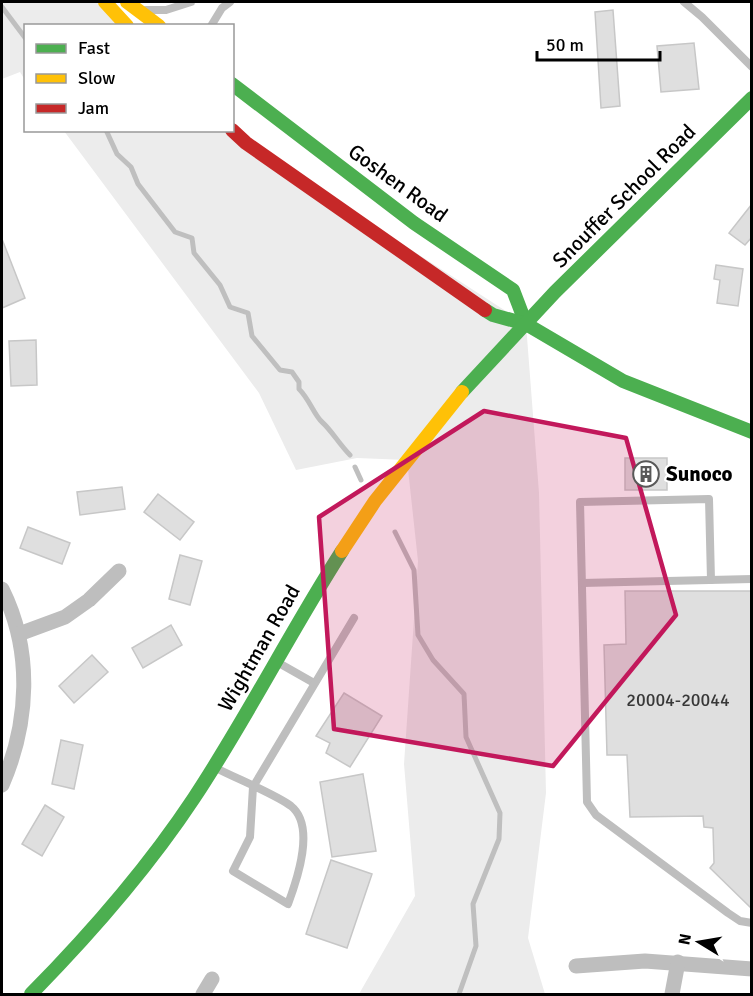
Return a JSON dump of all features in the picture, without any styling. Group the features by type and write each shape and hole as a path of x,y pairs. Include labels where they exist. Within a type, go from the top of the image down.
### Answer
{"main road":[{"path":"105,2 125,24"},
{"path":"127,2 157,24"},
{"name":"Goshen Road","path":"234,86 414,223 513,290 526,324"},
{"name":"Snouffer School Road","path":"526,324 752,98"},
{"path":"234,132 246,143 493,315 526,324 623,381 752,432"},
{"name":"Wightman Road","path":"31,994 112,910 176,826 214,767 346,542 439,418 526,324"}],"street":[{"path":"19,634 65,617 89,600 119,572"},
{"path":"2,589 19,634 24,693 19,733 2,785"},
{"path":"576,966 615,962 678,962 752,969"},
{"path":"672,994 678,962"},
{"path":"203,994 212,980"}],"lane":[{"path":"140,10 166,10 191,2"},
{"path":"212,24 222,8 230,2"},
{"path":"684,2 752,67"},
{"path":"711,580 709,499 580,502 587,802 596,815 728,913 740,921 752,923"},
{"path":"582,583 752,579"},
{"path":"214,767 253,787 292,806 302,833 303,855 299,877 288,904 233,872 247,849 250,837 253,787 354,618"},
{"path":"276,662 314,683"}],"highlighted area":[{"path":"484,411 626,438 676,615 553,766 334,729 319,517"}],"shaded area":[{"path":"2,2 105,2 126,24 24,24 24,78 20,72 2,79"},
{"path":"65,132 233,132 246,143 526,324 539,493 546,793 528,938 545,994 359,994 415,896 404,764 418,561 407,460 357,458 296,470 259,393"}],"building":[{"path":"613,10 620,106 601,108 595,12"},
{"path":"694,43 699,89 661,92 657,46"},
{"path":"752,204 752,237 745,245 729,233"},
{"path":"2,239 25,298 2,308"},
{"path":"716,265 743,269 738,306 717,303 720,280 714,279"},
{"path":"36,340 37,385 11,386 9,341"},
{"name":"Sunoco","path":"625,458 667,458 667,490 625,490"},
{"path":"122,487 125,509 80,515 77,492"},
{"path":"158,494 194,522 180,540 144,512"},
{"path":"28,527 70,543 62,564 20,548"},
{"path":"180,555 202,561 190,605 169,599"},
{"path":"625,591 752,591 752,909 710,868 714,863 713,828 704,827 703,816 630,817 627,755 607,755 604,645 626,644"},
{"path":"171,625 182,645 143,668 132,648"},
{"path":"92,655 108,672 74,703 59,686"},
{"path":"344,693 382,716 350,767 326,753 330,743 316,736"},
{"path":"61,740 83,745 74,789 52,784"},
{"path":"363,774 376,851 332,857 320,782"},
{"path":"45,805 64,817 42,856 22,844"},
{"path":"331,860 372,874 347,948 306,934"}],"waterway":[{"path":"2,7 24,36"},
{"path":"107,132 117,154 131,167 138,184 175,232 192,238 194,253 220,285 230,307 248,313 252,336 280,370 292,372 299,382 299,389 319,419 350,455"},
{"path":"355,467 361,480"},
{"path":"395,532 414,570 418,635 433,660 464,694 466,737 500,813 499,839 473,904 476,946 459,994"}],"traffic: fast":[{"path":"234,86 414,223 513,290 526,324"},
{"path":"462,392 555,292 752,98"},
{"path":"485,310 493,315 526,324 623,381 752,432"},
{"path":"31,994 117,900 176,824 232,737 342,551"}],"traffic: slow":[{"path":"105,2 125,24"},
{"path":"127,2 156,24"},
{"path":"342,551 375,501 462,392"}],"traffic: jam":[{"path":"234,132 246,143 485,310"}],"place":[{"name":"Sunoco","path":"646,474"}]}
